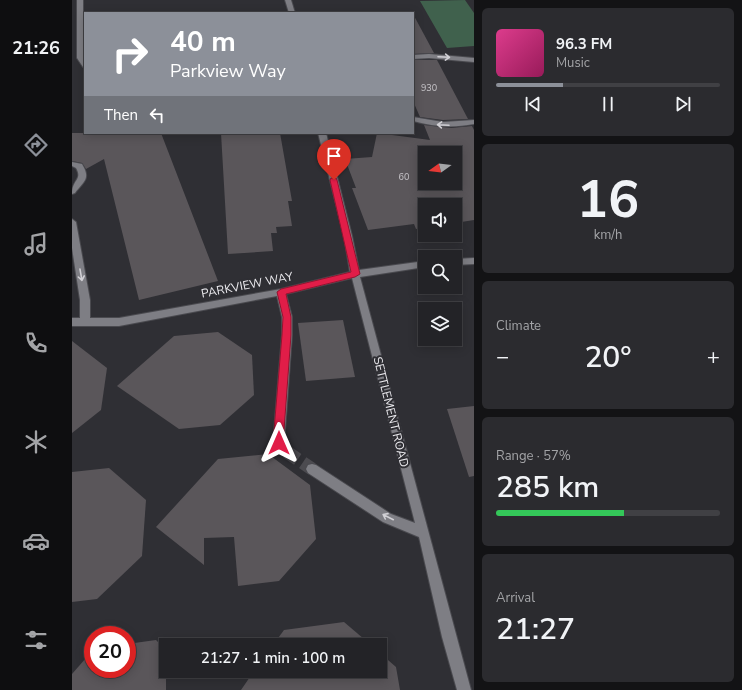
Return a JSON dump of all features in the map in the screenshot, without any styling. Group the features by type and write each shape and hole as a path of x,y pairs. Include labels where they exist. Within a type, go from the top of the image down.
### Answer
{"lane":[{"path":"80,0 80,58 84,64"},
{"path":"288,0 292,12"},
{"path":"414,57 429,56 474,60"},
{"path":"414,119 441,125 474,122"},
{"name":"SETTLEMENT ROAD","path":"322,134 348,236 355,274 464,690"},
{"path":"72,164 79,166 83,173 83,177 72,191"},
{"path":"72,222 85,300 85,322"},
{"path":"462,262 474,261"},
{"name":"PARKVIEW WAY","path":"72,322 119,322 281,292 355,274 418,265"},
{"path":"281,292 287,317 279,430 279,443 284,450"},
{"path":"312,469 387,518 424,533"}],"green space":[{"path":"465,0 474,13 474,46 447,48 420,1"}],"building":[{"path":"414,16 434,53 414,54"},
{"path":"414,60 437,60 468,119 443,120 420,117 414,103"},
{"path":"424,125 451,128 472,126 474,130 474,220 462,222 462,198 418,198 418,229 416,229 414,224 368,230 352,188 356,188 345,159 372,157 377,134 430,140"},
{"path":"72,133 161,134 218,281 139,300 104,159 86,169 82,163 72,161"},
{"path":"221,134 280,134 292,201 288,201 292,226 276,227 277,233 271,233 273,251 228,254"},
{"path":"343,320 355,377 306,381 298,323"},
{"path":"218,332 252,355 254,395 220,425 179,429 117,386 174,336"},
{"path":"72,341 107,368 101,410 72,433"},
{"path":"474,406 474,476 469,477 447,409"},
{"path":"268,454 310,485 316,539 279,581 238,586 234,537 204,538 204,565 156,527 218,459"},
{"path":"109,468 146,500 142,556 97,599 72,602 72,472"},
{"path":"344,622 363,638 278,638 284,630"},
{"path":"156,640 159,643 159,678 166,678 166,690 72,690 72,674 84,660 84,678 136,678 136,643"},
{"path":"387,659 396,667 400,690 241,690 249,678 387,678"}],"tunnel":[{"path":"284,450 289,453"},
{"path":"287,452 312,469"}],"route":[{"path":"279,443 287,335 287,317 281,292 320,284 355,274 348,236 334,180"}]}
